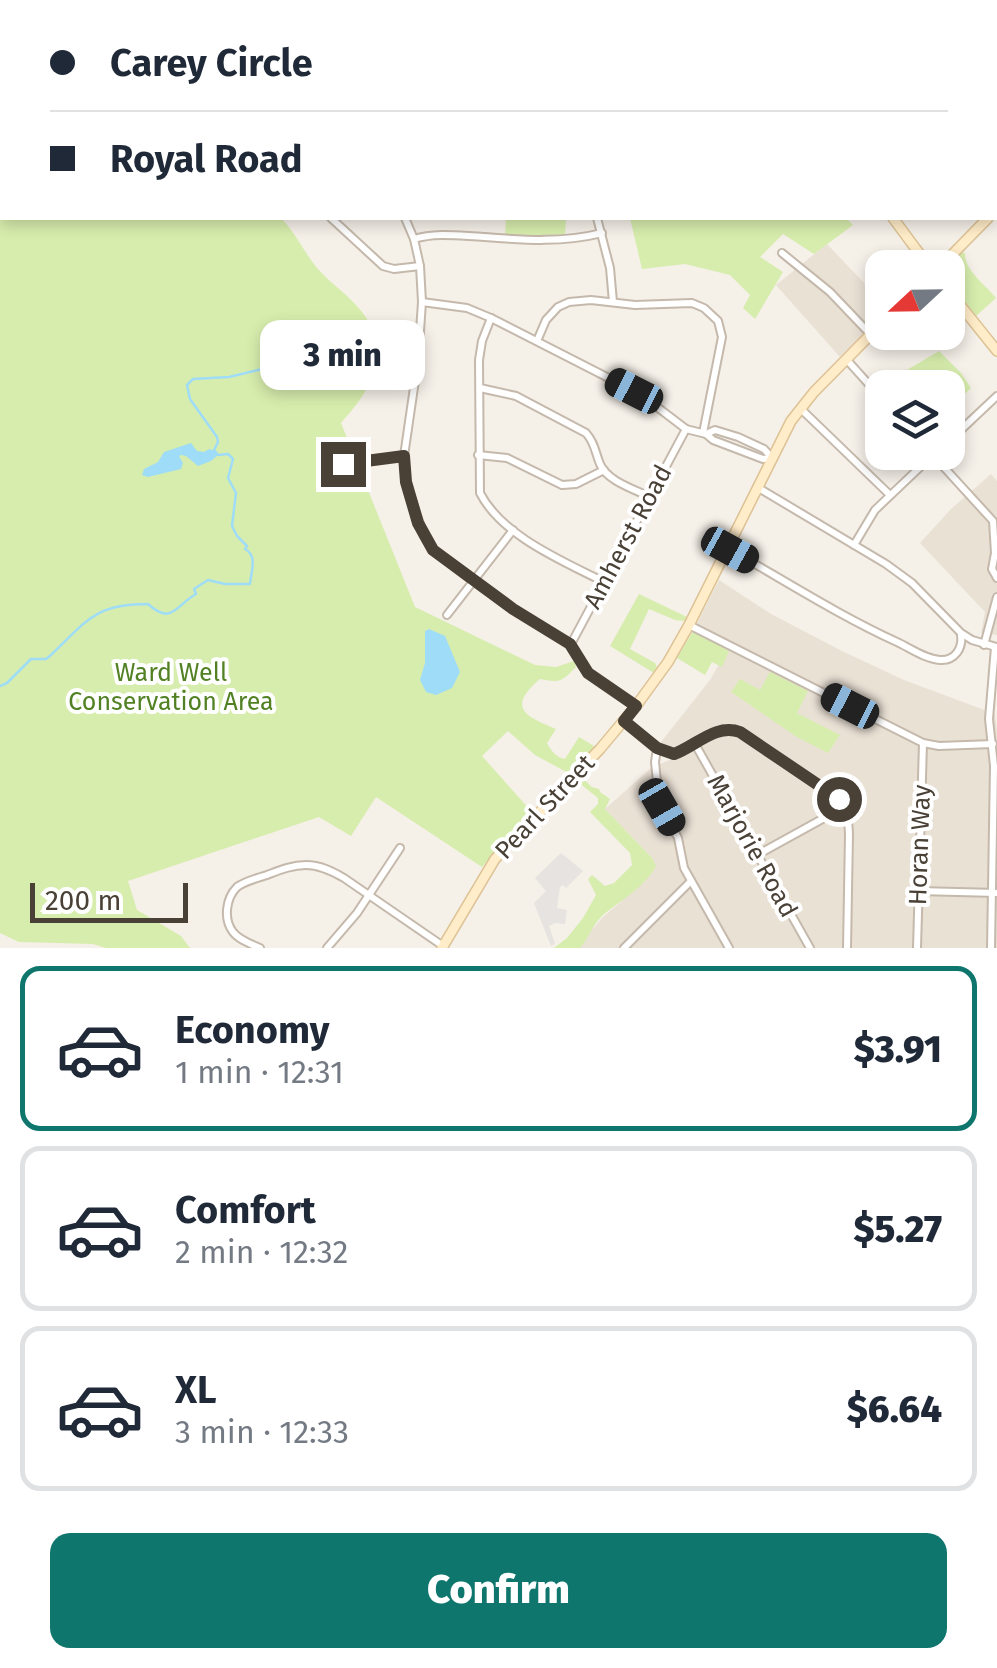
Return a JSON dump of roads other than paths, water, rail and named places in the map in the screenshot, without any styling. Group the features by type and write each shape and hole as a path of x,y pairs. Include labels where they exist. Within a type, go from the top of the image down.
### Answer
{"main road":[{"path":"894,220 917,250"},
{"path":"957,250 986,220"},
{"path":"965,311 997,351"},
{"name":"Pearl Street","path":"443,947 495,859 624,721 668,662 786,428 865,340"}],"street":[{"path":"333,220 383,266 420,266"},
{"path":"405,220 420,266 422,302 404,456 406,482 427,543 473,581 570,644 588,673 636,706"},
{"path":"598,220 614,302"},
{"path":"414,239 432,234 558,240 602,234"},
{"path":"782,252 865,328"},
{"path":"537,342 546,320 558,306 578,300 646,305 692,303 704,308 718,321 721,331 705,434"},
{"path":"422,302 467,308 491,318 640,394 686,430 763,459 772,458"},
{"path":"491,318 481,350 480,492 492,511 513,530 604,582"},
{"path":"846,360 865,381"},
{"path":"480,388 511,394 586,433 604,470 650,498"},
{"path":"965,426 997,396"},
{"path":"800,408 890,495"},
{"name":"Amherst Road","path":"570,644 686,430"},
{"path":"478,455 507,458 562,485 576,484 604,470"},
{"path":"343,464 404,456"},
{"path":"854,545 875,510 916,470"},
{"path":"947,470 993,522 996,553 992,570 997,578"},
{"path":"757,488 912,582 961,634 996,647 989,718 993,744 995,893 991,948"},
{"path":"447,615 513,530"},
{"path":"727,548 863,626 921,654 944,660 972,640"},
{"path":"984,645 997,596"},
{"path":"689,625 923,742 939,746 993,744"},
{"path":"960,648 961,634"},
{"path":"624,721 657,748 674,754 724,728 740,732 835,796 848,819 847,948"},
{"name":"Horan Way","path":"917,948 923,742"},
{"name":"Marjorie Road","path":"695,744 810,948"},
{"path":"657,748 658,797 678,838 682,863 729,948"},
{"path":"757,855 844,807"},
{"path":"327,948 349,924 400,848"},
{"path":"260,948 230,928 230,897 246,882 303,865 331,870 443,947"},
{"path":"624,948 691,881"},
{"path":"918,891 995,893"}],"water":[{"path":"191,443 197,451 209,449 218,455 198,466 181,455 181,469 142,475 164,452"},
{"path":"425,631 445,636 460,672 452,688 436,695 426,692 420,680 425,663"}],"waterway":[{"path":"0,686 31,659 46,659 103,611 148,604 168,613 196,594 194,589 208,580 250,584 251,556 232,526 236,493 228,478 233,459 214,450 217,437 190,399 187,385 193,379 229,377 305,361 353,342"}],"park label":[{"name":"Ward Well Conservation Area","path":"171,688"}]}
